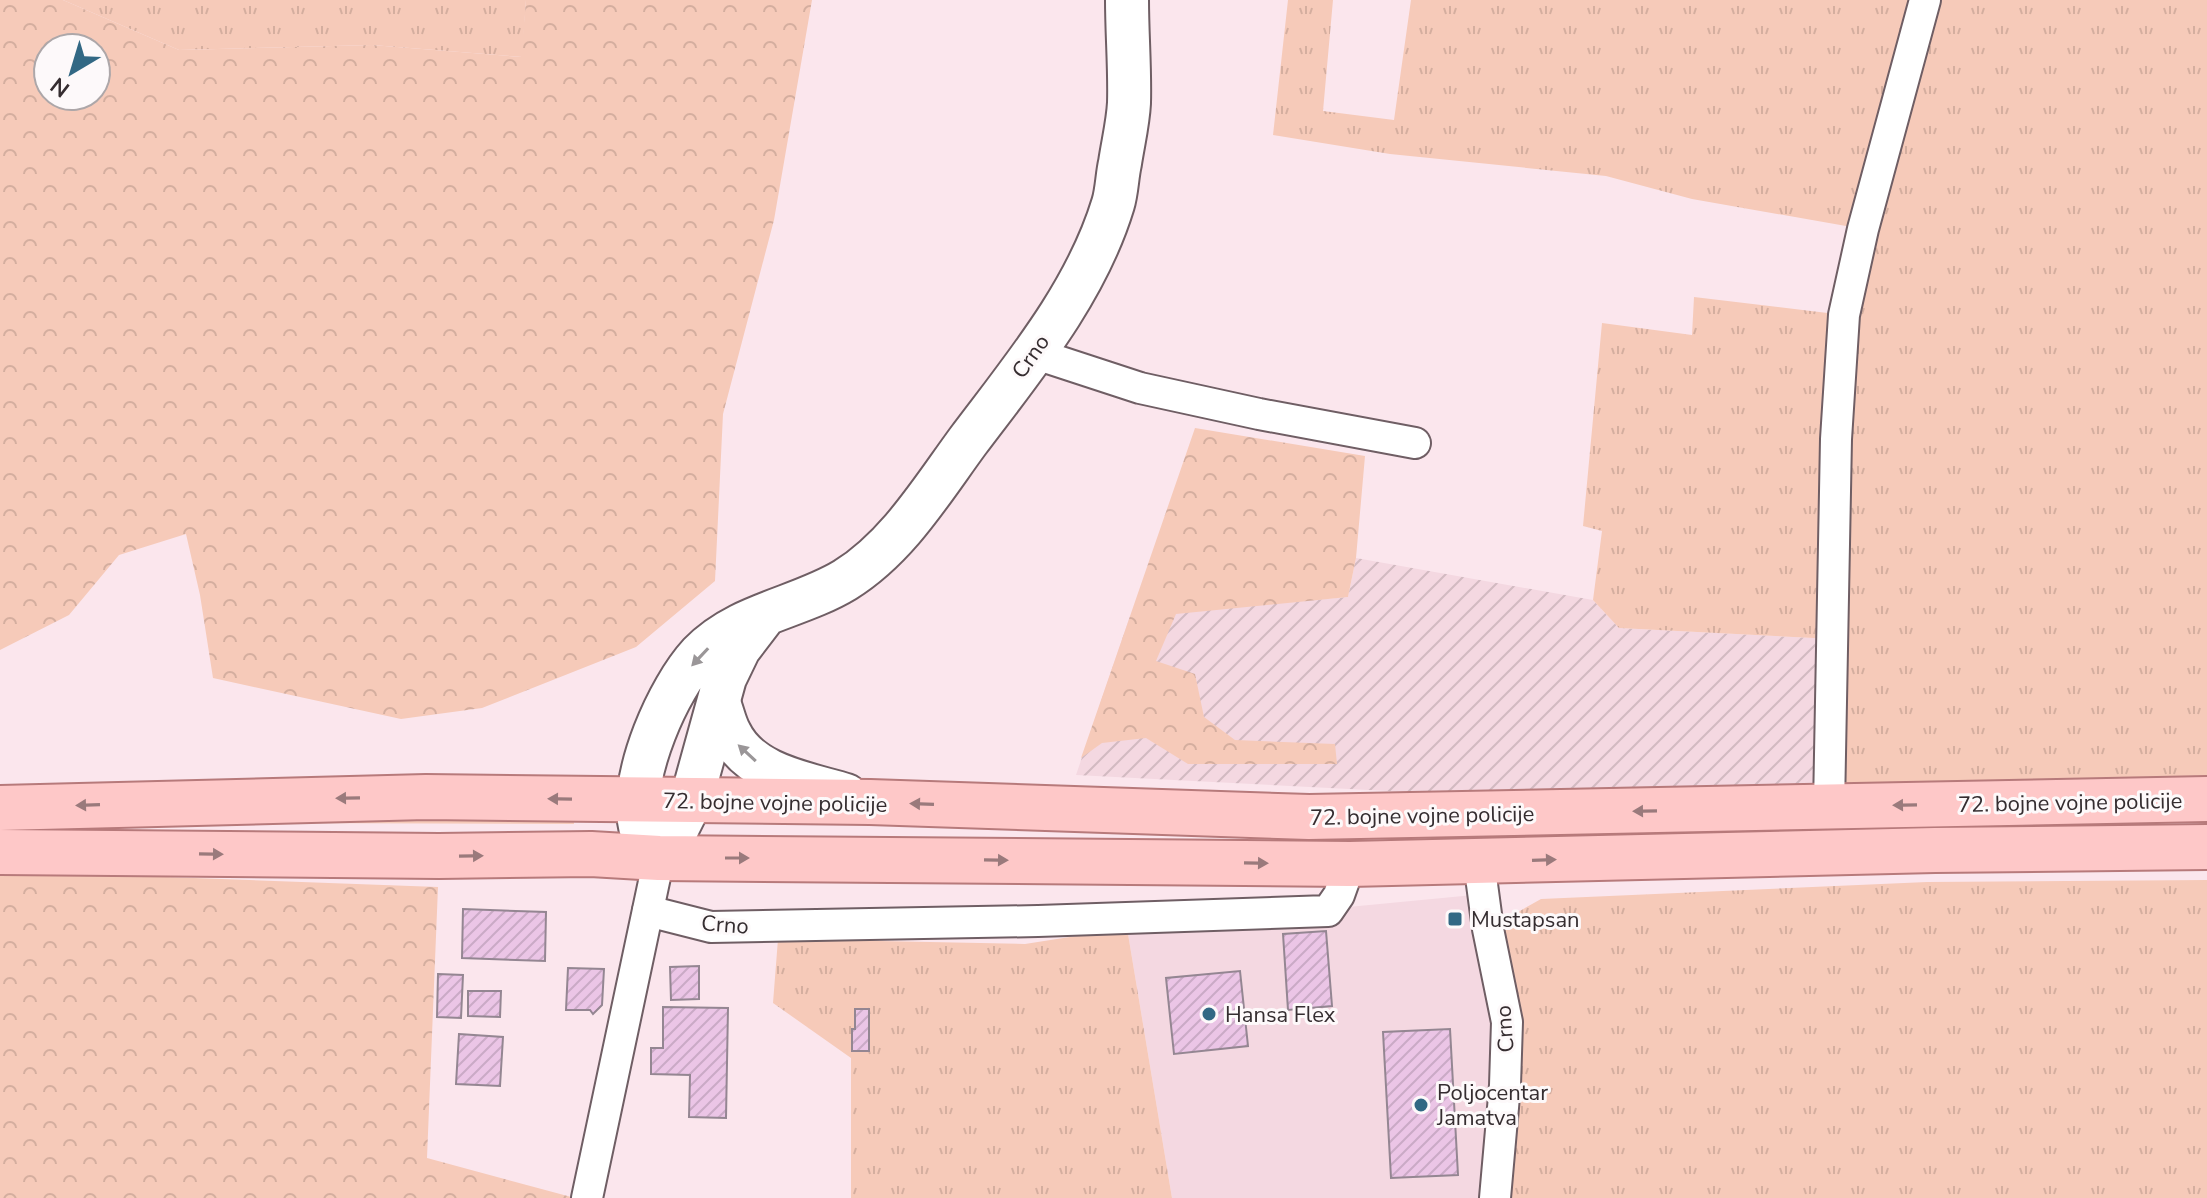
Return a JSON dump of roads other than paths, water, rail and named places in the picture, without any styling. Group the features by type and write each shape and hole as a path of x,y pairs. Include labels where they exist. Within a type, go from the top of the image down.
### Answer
{"main road":[{"name":"72. bojne vojne policije","path":"0,808 426,797 870,802 1309,817 2207,799"},
{"name":"72. bojne vojne policije","path":"0,852 439,856 591,854 659,858 1350,864 2207,847"}],"street":[{"name":"Crno","path":"659,858 646,843 639,823 638,800 648,753 675,688 701,654 729,632 844,581 878,554 908,522 1033,353 1069,299 1093,253 1113,203 1129,105 1127,0"},
{"path":"1829,807 1836,439 1844,315 1863,229 1925,0"},
{"path":"1033,353 1140,388 1415,443"},
{"name":"Crno","path":"587,1198 659,858 691,801 725,678 739,649 765,615"},
{"path":"719,703 731,735 748,757 792,780 870,802"},
{"name":"Crno","path":"1479,862 1488,929 1507,1022 1495,1198"},
{"name":"Crno","path":"648,911 711,927 1038,921 1328,911 1339,895 1350,864"}],"place":[{"name":"Mustapsan","path":"1455,919"},
{"name":"Hansa Flex","path":"1209,1014"},
{"name":"Poljocentar Jamatva","path":"1421,1105"}]}
